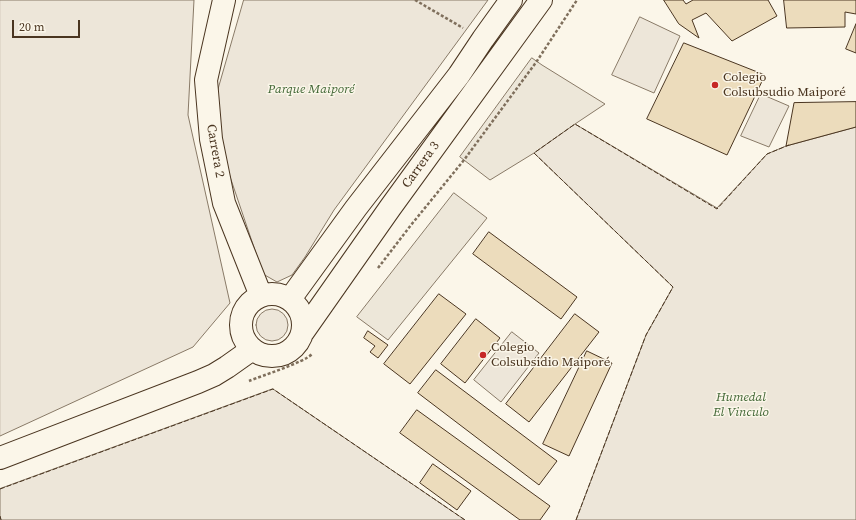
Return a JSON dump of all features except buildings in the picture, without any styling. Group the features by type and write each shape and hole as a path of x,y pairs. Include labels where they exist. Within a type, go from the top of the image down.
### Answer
{"street":[{"name":"Carrera 2","path":"224,0 206,80 211,139 224,203 261,296"},
{"name":"Carrera 3","path":"290,299 356,208 458,75 511,0"},
{"name":"Carrera 3","path":"303,332 390,208 541,0"},
{"path":"271,294 281,295 290,299 299,308 303,320 303,332 298,344 288,353 275,357 262,356 251,350 243,339 240,326 242,314 250,302 261,296 271,294"},
{"path":"0,458 198,382 214,375 251,350"}],"path":[{"path":"415,0 483,40"}],"green space":[{"path":"0,0 194,0 188,115 230,303 193,347 0,436"},
{"name":"Parque Maiporé","path":"244,0 488,0 334,210 292,275 277,282 263,274 224,159 217,93"},
{"path":"640,17 680,36 654,93 612,75"},
{"path":"761,94 789,106 769,147 741,136"},
{"name":"Humedal El Vinculo","path":"575,124 717,208 767,154 786,146 856,127 856,520 576,520 646,335 673,287 534,153"},
{"path":"272,309 278,310 285,316 288,325 287,331 281,338 272,341 266,340 259,334 256,325 257,319 263,312"},
{"path":"512,332 539,353 501,402 474,380"},
{"path":"273,389 465,520 1,520 0,489"}],"shaded area":[{"path":"532,58 605,104 534,153 490,180 460,157"},
{"path":"454,193 487,218 388,340 357,317"}],"fence":[{"path":"576,520 646,335 673,287 534,153 575,124 717,209 767,154 789,145"},
{"path":"0,489 273,389 465,520"},
{"path":"0,516 1,520"}],"place":[{"name":"Colegio Colsubsudio Maiporé","path":"715,85"},
{"name":"Colegio Colsubsidio Maiporé","path":"483,355"}]}
